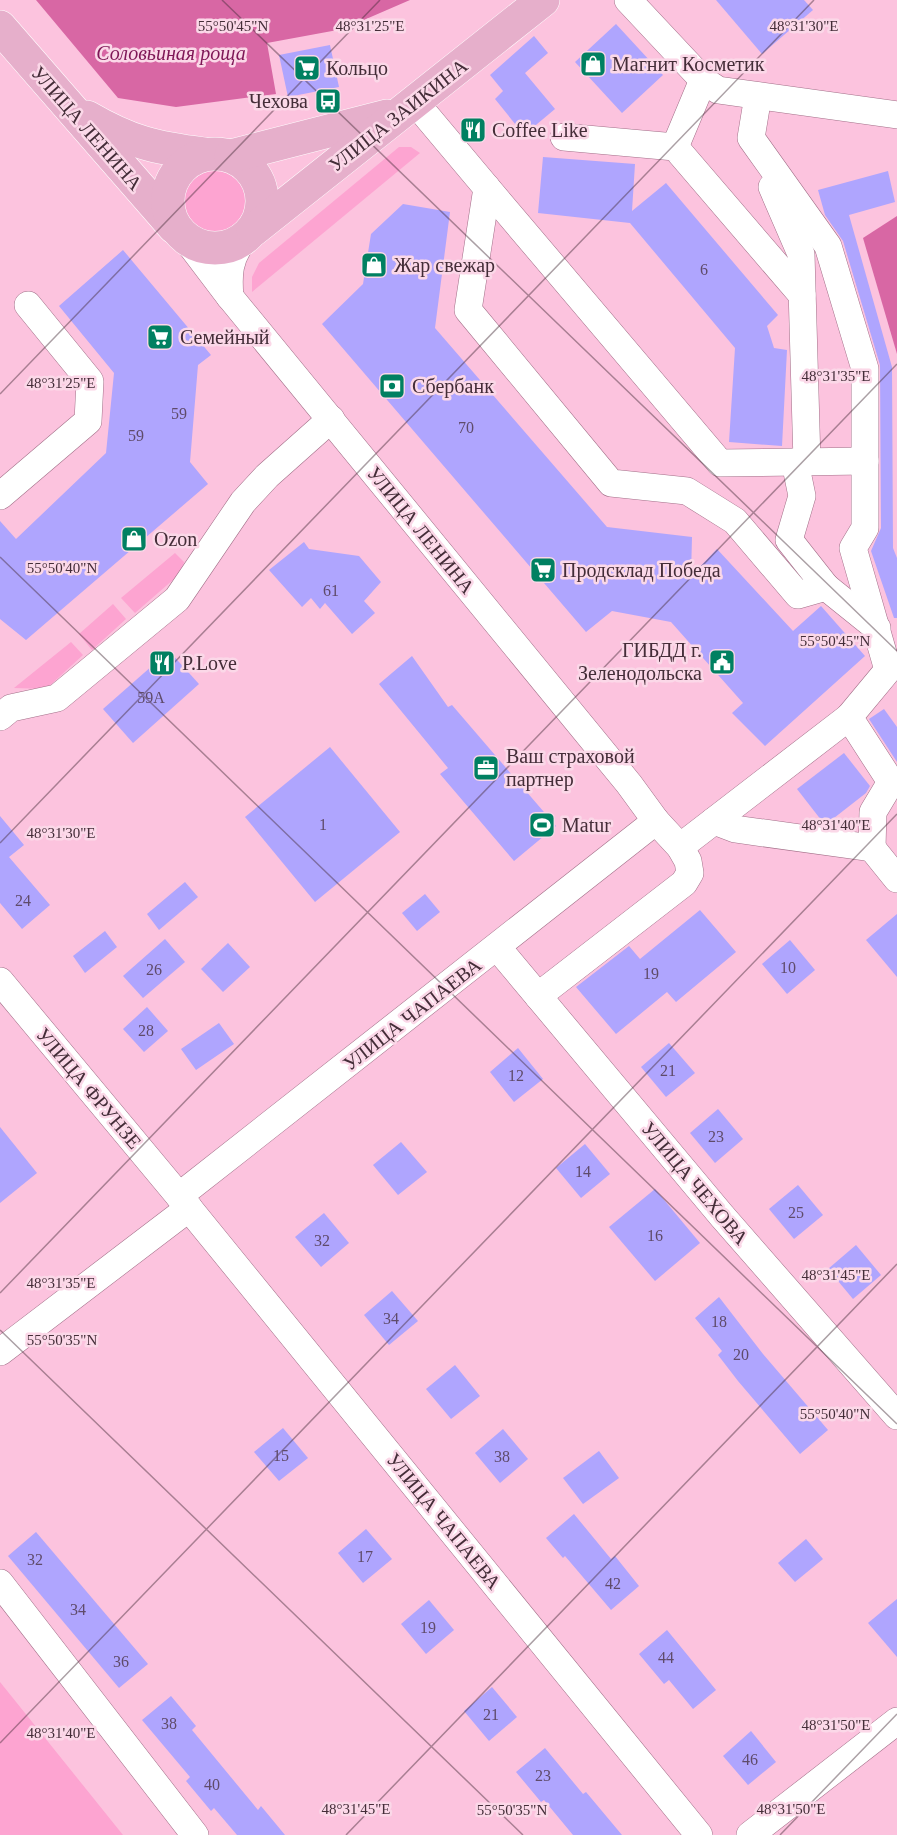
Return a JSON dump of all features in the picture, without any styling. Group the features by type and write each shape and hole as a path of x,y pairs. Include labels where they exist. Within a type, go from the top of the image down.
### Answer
{"main road":[{"name":"УЛИЦА ЗАИКИНА","path":"248,235 543,0"},
{"name":"УЛИЦА ЛЕНИНА","path":"3,35 181,234"},
{"path":"66,105 122,137 165,149 217,155 244,164 254,174 260,188 262,202 260,217 248,235 229,247 214,249 200,246 181,234 169,214 167,199 170,184 178,170 189,160 217,155 407,107"}],"street":[{"path":"628,0 703,80 718,90 897,115"},
{"path":"675,147 703,80"},
{"path":"758,96 751,138 801,254 802,496 789,540 826,587 877,628"},
{"path":"407,107 487,188 720,463"},
{"path":"564,137 675,147 802,295"},
{"path":"538,996 684,883 690,873 688,861 680,847 849,717 888,669 853,548 866,528 865,369 828,246 751,138"},
{"path":"487,188 468,310 611,483 687,491 735,521 798,595 826,587"},
{"name":"УЛИЦА ЛЕНИНА","path":"181,234 629,784 656,821 680,847"},
{"name":"УЛИЦА ЗАИКИНА","path":"230,297 228,273 233,255 248,235"},
{"path":"0,496 88,421 90,381 28,305"},
{"path":"0,717 11,708 57,698 177,599 243,502 267,476 331,419"},
{"path":"720,463 865,461"},
{"path":"711,506 720,463"},
{"path":"849,717 891,782 873,812 872,848 897,879"},
{"name":"УЛИЦА ЧАПАЕВА","path":"0,1352 497,947 656,821"},
{"path":"714,821 735,829 872,848"},
{"name":"УЛИЦА ЧЕХОВА","path":"497,947 722,1216 897,1416"},
{"name":"УЛИЦА ФРУНЗЕ","path":"0,981 184,1202"},
{"name":"УЛИЦА ЧАПАЕВА","path":"184,1202 699,1835"},
{"path":"0,1583 195,1835"},
{"path":"750,1835 897,1721"}],"shaded area":[{"path":"399,147 411,147 420,153 252,292 252,277 259,263"},
{"path":"215,168 233,174 241,182 247,200 241,218 233,226 215,232 197,226 189,218 183,200 189,182 197,174"},
{"path":"175,553 184,562 182,572 135,613 121,598"},
{"path":"113,604 126,619 92,650 79,634"},
{"path":"71,642 83,655 46,689 14,688"},
{"path":"0,1682 123,1835 0,1835"}],"green space":[{"name":"Соловьиная роща","path":"36,0 410,0 343,29 267,43 276,94 176,107 118,98"},
{"path":"897,216 897,354 863,238"}],"building":[{"path":"716,0 804,0 813,10 762,54"},
{"path":"616,24 663,75 622,113 575,62"},
{"path":"534,36 548,53 525,73 555,109 524,135 495,99 503,91 490,75"},
{"path":"330,45 339,87 288,97 279,55"},
{"path":"543,157 635,164 632,211 666,183 778,315 767,326 774,348 787,350 782,446 729,442 735,348 630,223 538,213"},
{"path":"888,171 895,202 849,215 892,367 893,548 897,558 897,618 894,618 871,551 881,528 880,365 843,241 825,215 818,190"},
{"path":"403,204 450,212 435,328 607,527 692,537 691,576 717,549 793,631 821,606 865,656 765,746 732,713 743,703 671,622 612,611 586,632 322,324 363,284 371,234"},
{"path":"123,250 211,355 198,365 190,462 208,484 26,640 0,619 0,521 16,539 106,453 114,373 59,306"},
{"path":"304,542 309,549 359,556 381,582 364,601 375,613 352,634 325,603 320,609 311,598 302,607 269,570"},
{"path":"169,651 199,684 133,743 103,709"},
{"path":"412,656 448,707 452,705 556,826 514,861 440,774 448,768 379,684"},
{"path":"884,709 897,727 897,762 869,719"},
{"path":"330,747 400,832 315,902 245,817"},
{"path":"844,753 870,786 866,793 825,825 797,789"},
{"path":"0,816 24,845 9,857 50,905 22,929 0,903"},
{"path":"185,882 198,897 159,930 147,914"},
{"path":"425,894 440,912 417,931 402,913"},
{"path":"700,910 736,952 676,1002 667,992 616,1034 576,987 629,946 640,959"},
{"path":"897,914 897,977 866,940"},
{"path":"105,931 117,947 85,973 73,956"},
{"path":"165,939 185,962 143,998 123,976"},
{"path":"790,940 815,970 787,994 762,964"},
{"path":"228,943 250,967 223,992 201,969"},
{"path":"147,1007 168,1031 144,1052 123,1029"},
{"path":"219,1023 234,1044 196,1070 181,1049"},
{"path":"669,1043 695,1073 666,1097 641,1067"},
{"path":"518,1048 543,1079 514,1102 490,1072"},
{"path":"718,1109 743,1139 715,1163 690,1133"},
{"path":"0,1127 37,1173 0,1203"},
{"path":"401,1142 427,1172 398,1195 373,1165"},
{"path":"585,1144 610,1174 581,1198 556,1168"},
{"path":"798,1185 823,1215 794,1239 769,1209"},
{"path":"655,1189 700,1243 655,1281 609,1227"},
{"path":"324,1213 349,1243 321,1267 295,1237"},
{"path":"856,1245 881,1275 853,1299 828,1269"},
{"path":"392,1291 418,1321 389,1345 364,1315"},
{"path":"719,1297 763,1354 828,1430 800,1454 738,1381 718,1355 722,1351 695,1318"},
{"path":"455,1365 480,1396 451,1419 426,1389"},
{"path":"283,1428 308,1458 279,1481 254,1452"},
{"path":"503,1429 528,1459 500,1483 475,1453"},
{"path":"599,1451 619,1478 583,1504 563,1478"},
{"path":"574,1514 611,1559 615,1556 639,1586 611,1610 565,1556 563,1558 546,1538"},
{"path":"366,1529 392,1559 363,1583 338,1553"},
{"path":"36,1532 148,1664 119,1688 8,1556"},
{"path":"806,1539 823,1559 795,1582 778,1563"},
{"path":"897,1599 897,1657 868,1623"},
{"path":"429,1600 454,1630 426,1654 401,1624"},
{"path":"667,1630 716,1690 693,1709 669,1680 664,1684 639,1654"},
{"path":"492,1687 517,1717 489,1741 464,1711"},
{"path":"171,1696 196,1726 192,1730 258,1810 261,1806 285,1835 237,1835 214,1808 211,1811 186,1781 190,1777 142,1720"},
{"path":"751,1731 776,1762 748,1785 723,1756"},
{"path":"545,1748 583,1794 586,1792 622,1835 573,1835 544,1800 541,1802 516,1772"}],"place":[{"name":"Магнит Косметик","path":"593,64"},
{"name":"Кольцо","path":"307,68"},
{"name":"Чехова","path":"328,101"},
{"name":"Coffee Like","path":"473,130"},
{"name":"Жар свежар","path":"374,265"},
{"name":"Семейный","path":"160,337"},
{"name":"Сбербанк","path":"392,386"},
{"name":"Ozon","path":"134,539"},
{"name":"Продсклад Победа","path":"543,570"},
{"name":"ГИБДД г. Зеленодольска","path":"722,662"},
{"name":"P.Love","path":"162,663"},
{"name":"Ваш страховой партнер","path":"486,768"},
{"name":"Matur","path":"542,825"}]}
